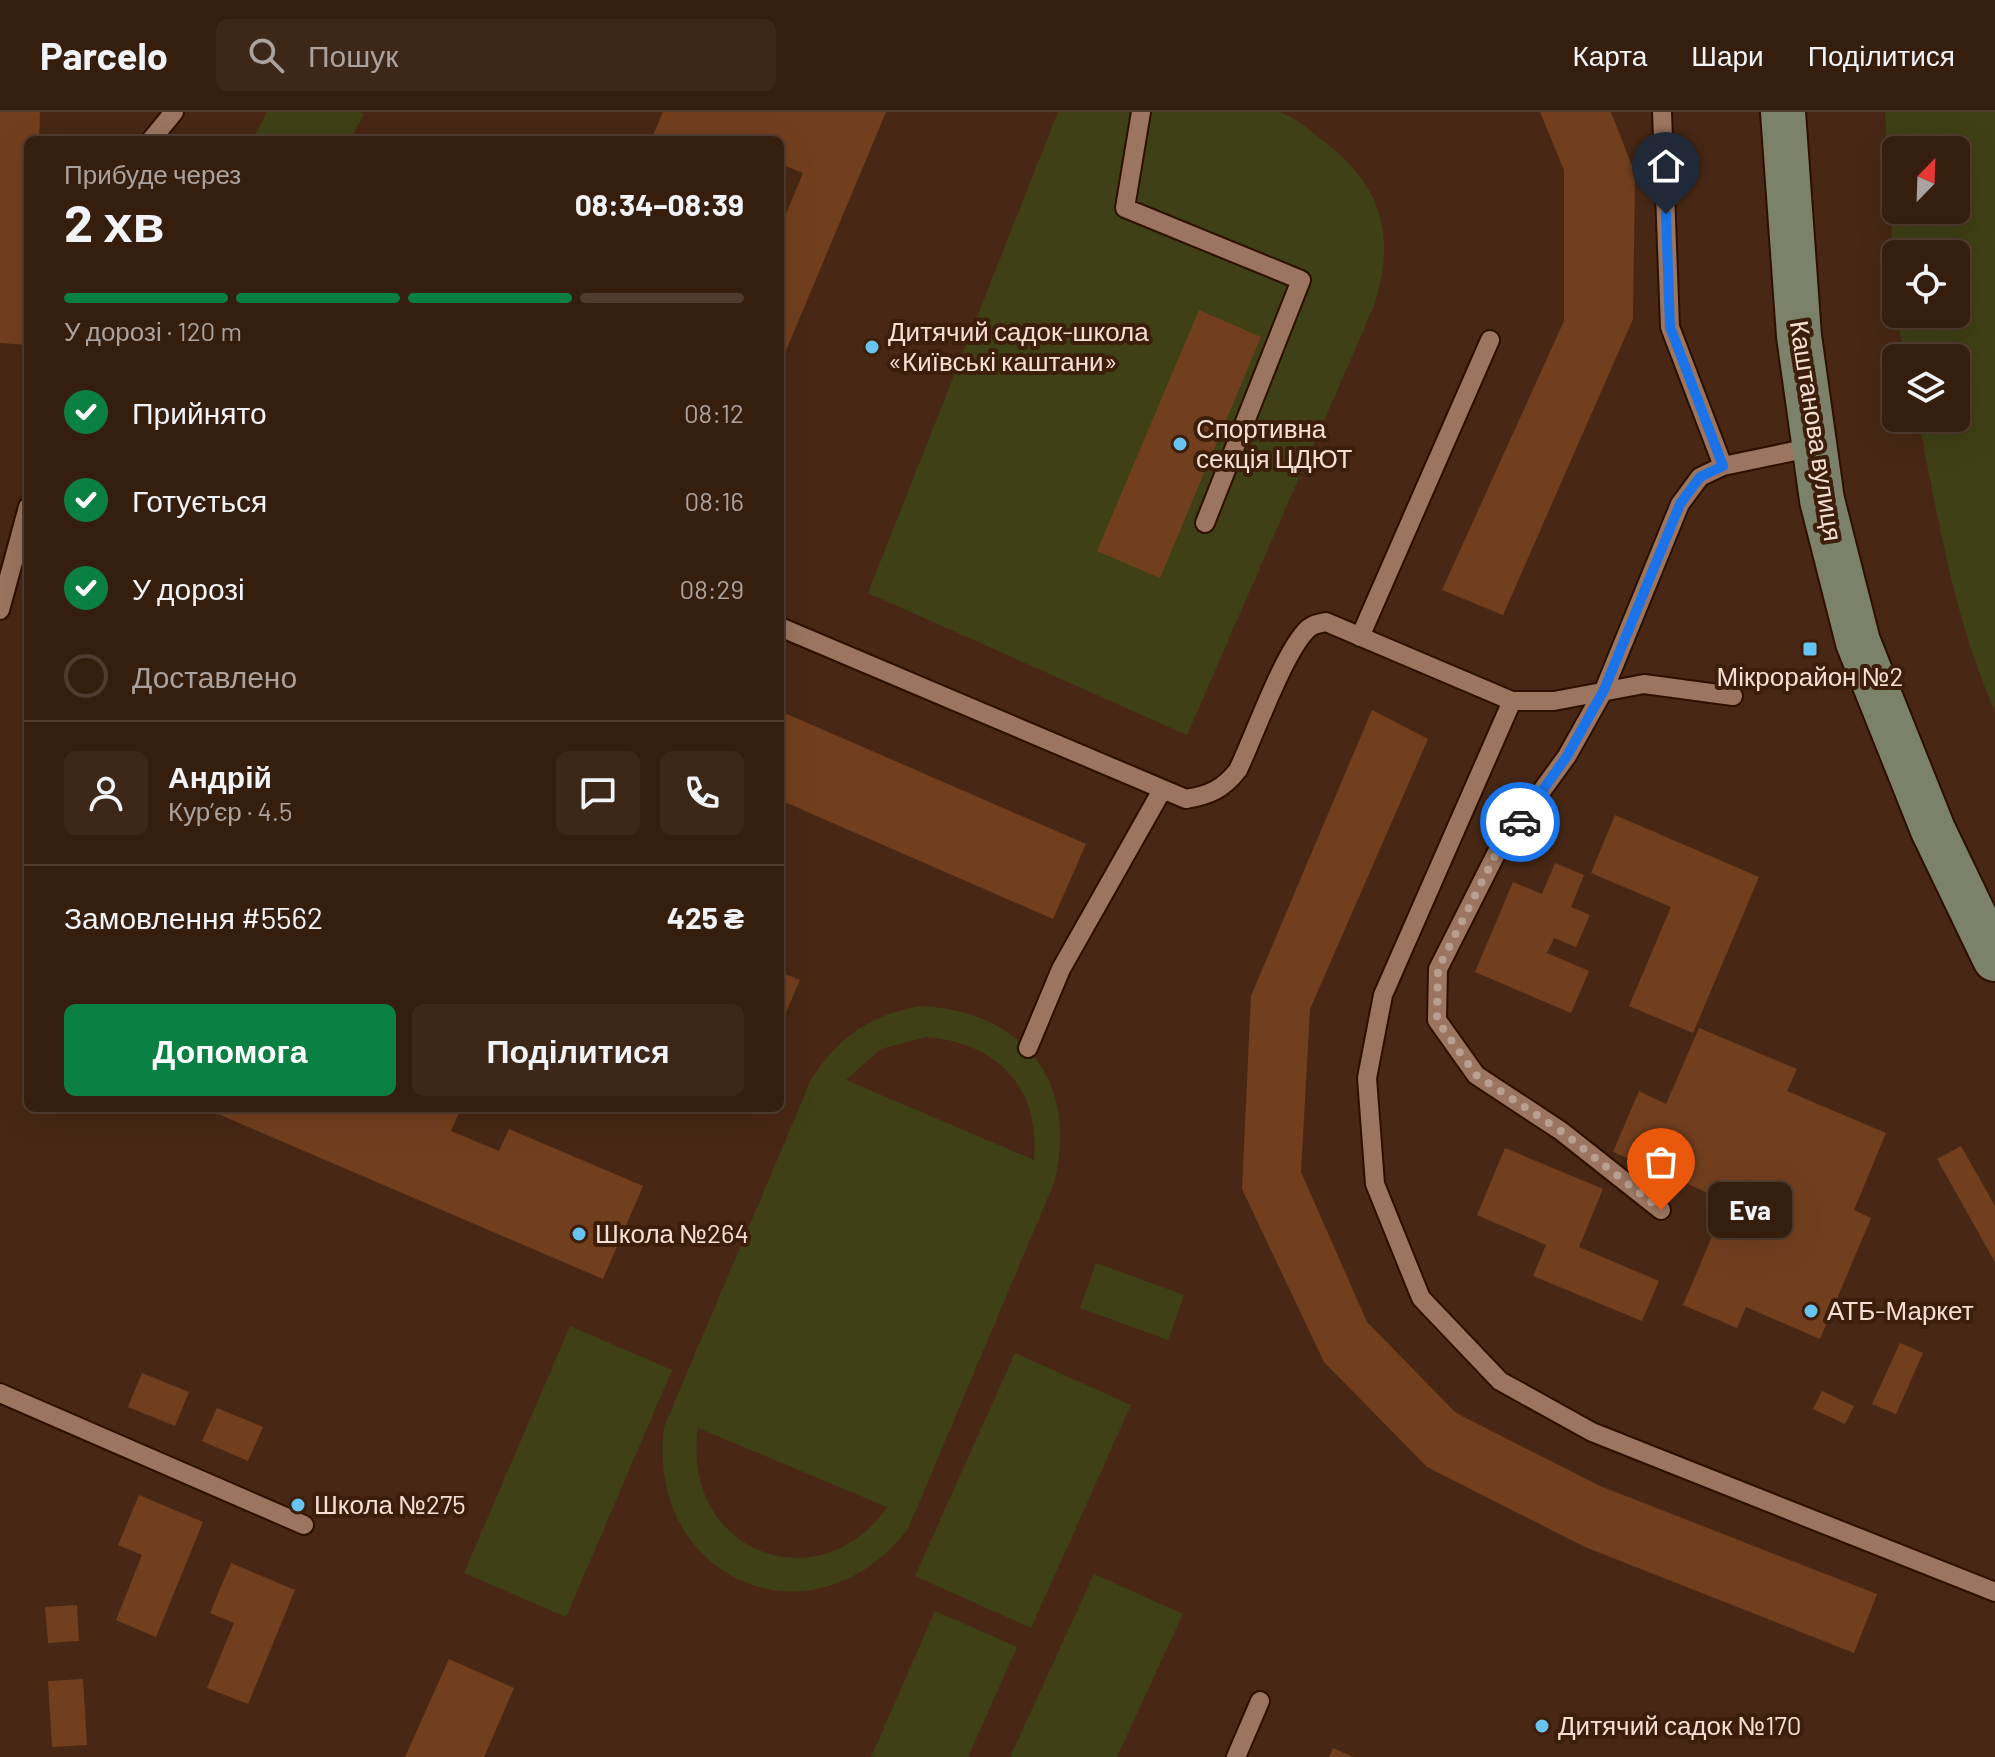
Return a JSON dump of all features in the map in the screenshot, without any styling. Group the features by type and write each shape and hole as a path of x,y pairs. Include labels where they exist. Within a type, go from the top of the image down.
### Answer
{"street":[{"name":"Каштанова вулиця","path":"1783,112 1799,336 1822,500 1858,642 1933,830 1995,959"}],"lane":[{"path":"154,136 174,112"},
{"path":"1141,112 1125,208 1301,280 1205,523"},
{"path":"1662,112 1670,327 1723,466"},
{"path":"1360,637 1490,340"},
{"path":"1661,1210 1561,1131 1476,1075 1437,1020 1438,969 1496,854 1567,756 1604,690 1680,504 1700,477 1723,466 1814,447"},
{"path":"0,610 24,522"},
{"path":"784,629 1161,792 1186,799 1206,796 1225,786 1238,770 1296,645 1312,624 1326,622 1512,701 1554,701 1644,684 1733,696"},
{"path":"1512,701 1383,995 1367,1078 1375,1184 1421,1298 1500,1381 1592,1432 1995,1592"},
{"path":"1028,1048 1061,969 1161,792"},
{"path":"0,1393 304,1525"},
{"path":"1236,1757 1260,1701"}],"shaded area":[{"path":"267,112 364,114 352,136 254,136"},
{"path":"1058,112 1280,112 1304,126 1345,160 1361,178 1380,215 1384,257 1374,306 1187,735 868,593"},
{"path":"1885,112 1995,112 1995,711 1958,604 1921,432 1970,432 1970,344 1902,344 1899,328 1970,328 1970,240 1892,240 1891,224 1970,224 1970,136 1886,136"},
{"path":"919,1006 955,1011 987,1021 1014,1037 1035,1058 1050,1083 1058,1113 1060,1146 1054,1183 908,1529 869,1566 827,1586 784,1591 743,1582 708,1559 681,1525 665,1480 664,1427 811,1080 844,1040 870,1022","holes":["926,1037 974,1048 1009,1073 1030,1111 1034,1160 846,1080 881,1049","698,1428 887,1507 887,1508 857,1538 825,1554 791,1558 759,1550 731,1532 710,1505 698,1470"]},
{"path":"1096,1263 1184,1295 1168,1340 1080,1308"},
{"path":"570,1326 672,1370 566,1617 464,1573"},
{"path":"1015,1353 1131,1405 1031,1628 915,1576"},
{"path":"1094,1574 1183,1614 1117,1757 1010,1757"},
{"path":"935,1611 1017,1647 968,1757 871,1757"}],"building":[{"path":"0,112 40,112 39,136 24,136 24,345 0,343"},
{"path":"663,112 886,112 784,355 784,218 803,173 784,166 784,136 653,136"},
{"path":"1540,112 1611,112 1635,174 1633,319 1503,615 1442,590 1564,321 1564,170"},
{"name":"Спортивна секція ЦДЮТ","path":"1199,310 1261,337 1160,578 1097,551"},
{"path":"1372,710 1428,739 1310,1009 1301,1172 1367,1322 1456,1413 1600,1486 1877,1594 1854,1653 1585,1547 1427,1467 1324,1362 1242,1189 1251,996"},
{"path":"784,713 1086,844 1053,919 784,802"},
{"path":"1615,815 1759,877 1693,1033 1629,1006 1671,907 1591,873"},
{"path":"1555,863 1584,875 1571,907 1590,915 1576,947 1554,938 1547,953 1589,971 1571,1013 1475,972 1513,882 1542,894"},
{"path":"784,974 800,980 784,1017"},
{"path":"1699,1028 1797,1069 1787,1091 1886,1133 1854,1210 1871,1218 1820,1339 1746,1307 1737,1328 1683,1305 1727,1201 1613,1152 1639,1091 1666,1104"},
{"path":"213,1112 459,1112 451,1131 499,1151 509,1129 643,1186 603,1279"},
{"path":"1961,1146 1995,1206 1995,1262 1937,1159"},
{"path":"1505,1148 1603,1189 1579,1247 1659,1281 1642,1321 1533,1276 1546,1245 1477,1215"},
{"path":"1900,1343 1923,1353 1896,1414 1872,1404"},
{"path":"142,1373 189,1392 175,1426 128,1407"},
{"path":"1822,1391 1854,1406 1845,1424 1813,1409"},
{"path":"217,1408 263,1427 248,1461 202,1441"},
{"path":"139,1495 203,1522 156,1637 116,1620 142,1555 118,1545"},
{"path":"231,1563 295,1590 248,1704 207,1688 234,1623 210,1613"},
{"path":"77,1605 79,1641 48,1643 45,1607"},
{"path":"449,1659 514,1688 484,1757 405,1757"},
{"path":"83,1679 87,1745 52,1747 48,1681"},
{"path":"1333,1748 1353,1757 1329,1757"}],"way so far":[{"path":"1520,822 1496,854 1438,969 1437,1020 1476,1075 1561,1131 1661,1210"}],"place":[{"name":"Дитячий садок-школа «Київські каштани»","path":"872,347"},
{"name":"Спортивна секція ЦДЮТ","path":"1180,444"},
{"name":"Мікрорайон №2","path":"1810,649"},
{"name":"Eva","path":"1661,1210"},
{"name":"Школа №264","path":"579,1234"},
{"name":"АТБ-Маркет","path":"1811,1311"},
{"name":"Школа №275","path":"298,1505"},
{"name":"Дитячий садок №170","path":"1542,1726"}],"route":[{"path":"1520,822 1567,756 1604,690 1680,504 1700,477 1723,466 1708,434 1670,327 1666,214"}]}
